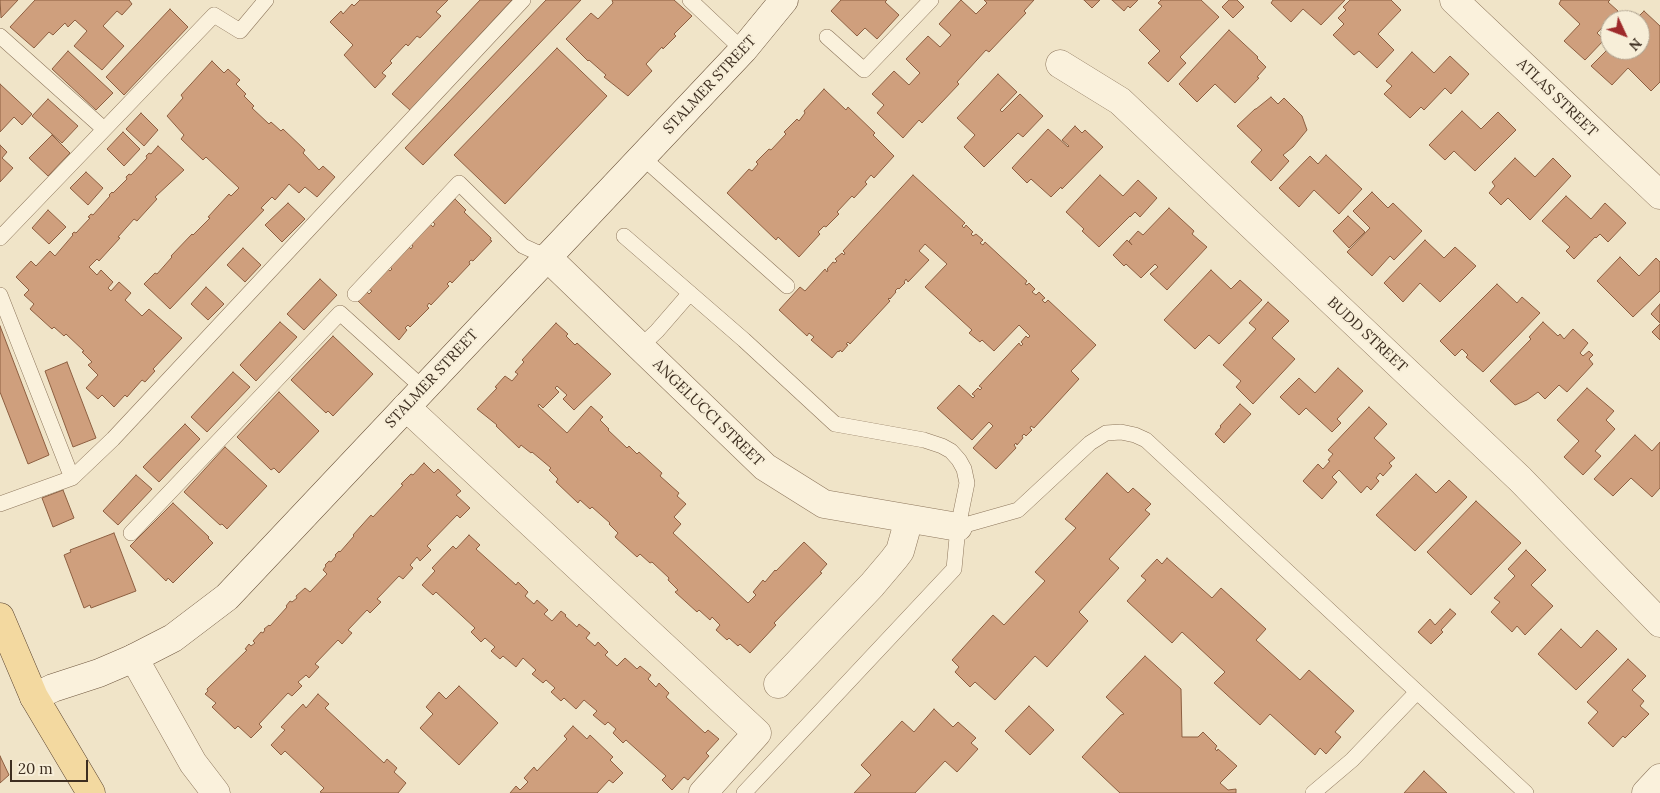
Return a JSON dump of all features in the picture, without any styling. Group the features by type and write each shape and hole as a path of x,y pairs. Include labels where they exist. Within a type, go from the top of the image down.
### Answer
{"main road":[{"path":"0,617 34,697 91,793"}],"street":[{"name":"STALMER STREET","path":"34,697 53,688 99,673 173,638 227,597 743,50 784,0"},
{"name":"ATLAS STREET","path":"1454,0 1660,195"},
{"name":"BUDD STREET","path":"1060,64 1120,101 1520,480 1660,623"},
{"name":"ANGELUCCI STREET","path":"547,257 765,467 824,504 958,527"},
{"path":"415,398 757,733 702,793"},
{"path":"778,684 872,585 894,559 900,551 909,519"},
{"path":"134,658 193,764 216,793"},
{"path":"1646,793 1660,778"}],"lane":[{"path":"0,238 214,15 240,31 266,0"},
{"path":"0,504 72,478 113,439 523,0"},
{"path":"690,0 743,50"},
{"path":"827,37 864,70 931,0"},
{"path":"0,36 104,129"},
{"path":"642,157 786,286"},
{"path":"355,294 459,183 523,246 547,257"},
{"path":"624,236 744,340 835,424 924,440 942,446 951,451 959,460 967,483 958,527 954,569 744,793"},
{"path":"640,347 657,331 690,293"},
{"path":"0,296 72,478"},
{"path":"131,533 340,312 415,398"},
{"path":"958,527 1018,510 1090,443 1106,434 1121,432 1146,440 1526,793"},
{"path":"1313,793 1352,760 1417,692"}],"building":[{"path":"0,0 18,0 1,18"},
{"path":"35,0 129,0 132,4 122,15 117,11 103,26 124,46 102,70 74,46 87,31 75,20 68,27 65,23 53,35 49,32 34,48 10,27"},
{"path":"360,0 448,0 436,12 441,16 420,38 417,36 408,46 406,44 390,61 392,63 382,73 386,76 375,88 344,55 353,45 330,22 341,11 343,14 352,4 354,6"},
{"path":"480,0 512,0 410,110 392,94"},
{"path":"546,0 581,0 423,165 405,148"},
{"path":"612,0 674,0 692,16 674,34 676,36 663,49 662,47 646,64 652,71 628,96 604,77 606,75 588,61 566,39 591,13 598,19 613,3"},
{"path":"841,0 887,0 885,2 899,15 877,39 865,28 857,36 831,11"},
{"path":"961,0 976,14 987,3 984,0 1034,0 1024,11 1026,13 989,52 986,50 957,82 959,84 922,123 919,120 903,138 877,113 884,105 872,94 894,71 909,85 920,73 906,59 928,36 940,47 951,35 939,24"},
{"path":"1084,0 1100,0 1092,8"},
{"path":"1112,0 1138,0 1124,11"},
{"path":"1161,0 1201,0 1219,17 1180,57 1186,63 1168,82 1148,63 1160,51 1139,30 1162,6 1158,3"},
{"path":"1229,0 1237,0 1244,7 1233,18 1222,7"},
{"path":"1273,0 1345,0 1321,25 1303,9 1291,22 1271,3"},
{"path":"1350,0 1391,0 1401,10 1378,34 1394,50 1377,68 1359,51 1354,55 1333,35 1344,24 1338,18 1346,10 1343,7"},
{"path":"1561,0 1610,0 1608,2 1617,10 1600,10 1600,30 1597,33 1600,36 1600,44 1585,60 1564,41 1580,24 1559,4"},
{"path":"170,9 188,27 124,95 106,77"},
{"path":"1650,17 1660,26 1660,82 1651,91 1628,68 1612,85 1591,66 1600,57 1600,60 1650,60"},
{"path":"1229,30 1266,67 1257,77 1259,78 1235,103 1215,84 1197,102 1179,84"},
{"path":"557,48 607,96 505,204 454,155"},
{"path":"68,51 113,93 96,110 52,69"},
{"path":"1412,52 1434,73 1450,56 1469,74 1451,94 1445,88 1424,110 1421,107 1410,118 1384,94 1392,86 1386,81"},
{"path":"212,61 224,73 228,69 240,80 236,84 254,106 252,108 269,124 271,122 281,131 283,129 305,150 303,153 319,170 323,166 335,177 317,197 305,187 299,193 289,184 275,200 272,197 261,208 264,210 170,309 144,284 155,273 157,274 171,256 210,218 208,217 229,194 231,196 239,188 206,157 203,160 181,139 184,135 167,116 183,98 181,95"},
{"path":"998,74 1017,92 1000,110 1002,112 1020,94 1043,116 1023,137 1018,133 984,167 964,147 975,135 957,118"},
{"path":"0,84 32,114 22,125 14,117 0,132"},
{"path":"824,89 846,110 848,107 875,133 873,135 894,156 874,178 871,175 865,182 867,184 854,198 852,196 837,212 839,214 826,227 824,226 818,232 820,234 799,257 778,237 776,240 727,193 749,169 752,171 758,164 756,162 769,149 771,150 786,134 784,132 797,119 799,121 805,113 804,111"},
{"path":"1271,97 1278,104 1284,98 1302,116 1307,130 1293,147 1283,155 1289,161 1271,181 1251,162 1262,150 1237,126"},
{"path":"48,99 78,126 62,143 32,116"},
{"path":"1462,111 1481,129 1498,112 1516,130 1475,171 1454,151 1445,160 1429,145"},
{"path":"141,113 158,130 144,146 126,129"},
{"path":"1075,126 1082,133 1085,130 1103,147 1062,189 1061,187 1051,197 1031,179 1027,183 1012,168 1048,129 1068,147 1062,140"},
{"path":"123,132 140,149 124,166 107,149"},
{"path":"52,135 70,153 48,176 29,158"},
{"path":"0,145 7,152 2,158 13,168 0,182"},
{"path":"158,146 184,170 155,197 157,199 137,221 134,219 99,261 97,259 89,267 97,275 101,270 113,282 108,288 111,291 119,282 131,293 125,300 142,316 149,309 182,338 153,369 155,371 145,382 142,380 127,397 125,395 114,407 102,395 98,399 86,388 98,375 88,365 92,362 82,352 84,351 66,334 64,336 54,327 52,329 30,309 34,304 24,295 29,290 16,277 31,261 36,266 50,251 55,256 72,234 76,233 90,218 88,217 91,214 93,215 109,195"},
{"path":"1326,155 1362,189 1339,214 1314,190 1299,207 1279,188 1310,156 1318,164"},
{"path":"1515,158 1535,177 1553,158 1571,176 1530,220 1508,198 1501,205 1489,193 1495,186 1492,182"},
{"path":"86,172 103,188 88,205 70,188"},
{"path":"913,175 965,223 962,226 964,228 966,225 973,232 971,234 973,236 976,234 983,240 980,243 983,245 985,242 1027,281 1025,284 1029,283 1035,289 1032,292 1036,295 1039,292 1045,298 1042,300 1045,303 1048,300 1096,345 1071,371 1079,379 1034,428 1031,426 1032,430 1026,436 1024,434 1022,436 1023,438 1017,445 1016,443 1014,445 1016,448 996,469 973,448 993,426 989,422 972,440 937,408 959,385 973,398 975,396 972,394 978,388 980,390 982,388 979,386 1019,343 1021,346 1023,344 1021,342 1026,336 1028,338 1030,336 1019,325 994,351 982,340 980,342 969,333 972,330 925,287 947,264 925,244 919,251 929,260 908,282 906,279 905,283 888,299 890,301 850,344 848,342 846,344 848,345 842,352 838,351 832,358 811,340 814,337 809,333 807,336 779,310 800,287 805,291 825,269 827,272 827,269 833,262 837,261 835,259 842,253 844,255 843,251"},
{"path":"1100,175 1123,196 1138,180 1157,198 1140,217 1135,212 1130,216 1099,247 1066,212"},
{"path":"1372,192 1388,208 1393,203 1422,231 1394,260 1390,256 1372,276 1347,252 1370,228 1353,211"},
{"path":"1566,196 1591,219 1605,203 1626,223 1608,242 1600,234 1595,237 1574,259 1566,251 1570,247 1542,221"},
{"path":"455,199 466,210 464,212 492,241 473,261 469,262 470,264 452,283 450,281 447,284 449,286 431,305 429,303 427,306 429,308 410,327 408,325 405,328 407,330 399,340 358,301 367,292 369,294 372,291 369,289 388,269 390,271 392,269 390,267 409,247 411,249 413,246 411,244 430,224 433,227 435,224 433,222"},
{"path":"288,203 305,219 282,242 265,225"},
{"path":"1169,208 1194,231 1192,234 1207,247 1167,290 1150,274 1158,267 1155,264 1141,278 1126,264 1124,266 1113,255 1127,240 1132,245 1129,241 1138,231 1143,235"},
{"path":"48,210 66,227 49,244 32,228"},
{"path":"1348,216 1365,232 1349,248 1333,231"},
{"path":"1425,240 1444,258 1455,247 1476,266 1440,302 1420,283 1403,302 1384,283"},
{"path":"243,248 261,265 245,282 227,265"},
{"path":"1620,257 1639,276 1656,258 1660,262 1660,291 1633,317 1597,281"},
{"path":"1211,270 1231,289 1240,280 1262,300 1219,344 1209,335 1195,349 1164,320"},
{"path":"320,279 337,295 304,330 287,314"},
{"path":"1497,284 1517,303 1522,297 1540,313 1483,372 1466,357 1468,355 1462,349 1455,356 1440,341"},
{"path":"206,287 224,304 208,320 191,304"},
{"path":"1268,302 1289,321 1272,338 1295,359 1253,404 1236,387 1241,381 1223,365 1256,329 1249,323"},
{"path":"1660,304 1660,323 1651,314"},
{"path":"280,322 297,337 256,381 240,365"},
{"path":"1543,322 1564,339 1573,329 1588,343 1580,353 1583,356 1589,351 1593,355 1589,359 1593,364 1567,392 1559,385 1545,399 1538,392 1527,400 1515,405 1490,381 1531,339 1529,337"},
{"path":"556,323 568,334 566,336 575,345 577,343 611,374 574,410 563,399 567,395 557,386 555,388 559,392 543,408 539,404 538,406 567,433 591,406 603,417 600,420 608,430 627,448 629,446 637,454 639,452 662,473 660,476 679,493 677,496 686,504 674,517 681,524 673,533 748,603 756,595 753,592 763,580 765,582 804,542 827,564 820,572 822,573 774,623 776,625 750,653 740,644 738,646 729,638 727,640 716,630 720,625 712,617 710,620 699,610 697,612 675,592 678,590 668,580 669,578 652,562 650,563 640,554 637,557 615,537 618,533 610,523 592,507 590,509 580,500 578,503 556,482 558,479 549,470 551,468 521,445 519,448 497,425 477,409 497,388 495,387 505,376 512,381 518,374 515,372 524,362 522,360"},
{"path":"1660,324 1660,340 1652,332"},
{"path":"0,326 49,455 28,464 0,392"},
{"path":"333,336 373,374 333,416 328,411 326,413 291,380"},
{"path":"67,362 96,438 73,447 45,371"},
{"path":"1338,368 1363,391 1337,419 1341,423 1332,432 1306,408 1299,415 1280,397 1299,378 1315,393"},
{"path":"233,372 250,387 207,432 191,417"},
{"path":"1587,388 1614,411 1606,420 1615,429 1595,451 1601,456 1583,475 1564,457 1579,441 1557,420"},
{"path":"279,392 319,431 279,473 274,468 271,470 237,437"},
{"path":"1240,404 1251,414 1224,443 1215,434"},
{"path":"1369,407 1387,424 1374,438 1395,458 1389,463 1392,466 1383,476 1380,473 1376,478 1379,481 1371,490 1367,486 1361,493 1339,470 1332,477 1337,482 1322,499 1303,481 1318,464 1323,469 1333,454 1328,450"},
{"path":"185,424 200,439 159,482 143,467"},
{"path":"1635,435 1652,451 1660,442 1660,488 1652,497 1631,478 1613,496 1594,479"},
{"path":"225,447 267,486 227,529 222,524 220,525 184,492"},
{"path":"424,463 434,473 438,469 461,491 456,495 470,508 460,518 457,515 427,546 431,550 420,561 417,557 410,565 413,568 403,579 399,576 377,599 381,602 370,613 367,610 348,630 352,633 342,644 338,640 315,664 319,667 309,678 306,675 298,682 302,686 292,696 288,693 259,724 262,727 251,738 238,726 235,729 212,707 216,703 205,694 208,691 207,689 247,650 245,649 249,644 251,646 255,643 253,641 261,632 263,633 264,629 270,626 290,601 292,602 297,598 296,596 305,588 310,592 327,574 323,570 325,565 329,561 331,562 371,515 373,517 403,485 401,484"},
{"path":"1107,473 1128,493 1133,488 1151,504 1145,510 1150,514 1109,559 1119,568 1079,612 1088,621 1047,667 1035,656 995,700 975,682 970,687 955,672 959,667 952,660 993,615 1004,625 1045,581 1035,572 1076,528 1065,519"},
{"path":"1416,474 1436,493 1449,480 1467,497 1415,551 1376,515"},
{"path":"136,475 152,489 118,525 103,511"},
{"path":"63,490 74,518 53,527 42,498"},
{"path":"1476,501 1521,543 1471,595 1427,552"},
{"path":"173,503 213,543 173,583 168,578 166,581 130,546"},
{"path":"114,533 136,591 91,608 90,605 84,608 64,555 71,552 70,550"},
{"path":"469,535 480,545 476,549 516,585 518,582 528,592 525,596 534,604 537,600 548,610 544,614 552,621 561,611 577,627 579,624 590,633 586,638 595,646 598,642 608,652 605,655 617,666 625,658 637,669 640,666 651,675 648,679 656,687 659,683 669,693 666,697 705,733 708,730 719,739 706,753 709,756 688,780 684,777 672,790 662,780 666,776 626,740 623,743 613,733 616,729 608,722 605,725 593,715 597,711 584,700 576,709 564,698 561,701 551,692 555,688 546,680 543,683 532,674 536,670 523,658 516,667 503,656 500,659 491,651 495,647 485,638 481,642 471,632 475,628 436,592 433,595 422,585 435,571 432,568 453,546 456,549"},
{"path":"1526,550 1546,570 1531,585 1553,606 1525,635 1517,626 1512,632 1491,612 1500,602 1494,598 1515,576 1508,569"},
{"path":"1167,558 1212,598 1221,588 1266,629 1256,640 1300,680 1309,670 1354,711 1335,732 1341,737 1326,754 1320,748 1315,755 1270,714 1260,725 1214,683 1225,672 1182,632 1172,643 1127,601 1146,580 1141,576 1157,559 1162,564"},
{"path":"1450,609 1456,614 1441,630 1443,632 1431,644 1418,632 1430,619 1435,625"},
{"path":"1561,629 1581,648 1597,630 1617,649 1576,690 1538,654"},
{"path":"1145,656 1181,689 1182,737 1198,737 1203,732 1217,746 1215,749 1217,751 1218,749 1237,766 1220,783 1228,790 1236,789 1236,793 1120,793 1082,757 1124,714 1106,697"},
{"path":"1628,659 1646,676 1632,690 1644,701 1640,706 1649,714 1613,747 1588,723 1598,712 1587,702"},
{"path":"459,686 498,723 459,765 420,728 433,714 426,707 439,692 446,699"},
{"path":"318,694 329,704 325,708 384,763 387,759 397,768 394,772 406,783 398,793 322,793 320,792 324,788 285,751 281,755 271,745 285,730 281,727 303,704 306,708"},
{"path":"1029,706 1054,730 1030,755 1005,731"},
{"path":"934,709 953,727 958,722 976,738 971,743 978,749 957,772 945,761 915,793 854,793 871,775 861,765 902,721 914,732"},
{"path":"573,726 587,739 590,735 613,757 610,760 623,773 613,783 609,780 597,793 510,793 516,786 520,790 528,782 524,778 534,767 537,771 567,739 564,736"},
{"path":"0,756 9,775 0,783"},
{"path":"1424,771 1447,793 1404,793"}]}
